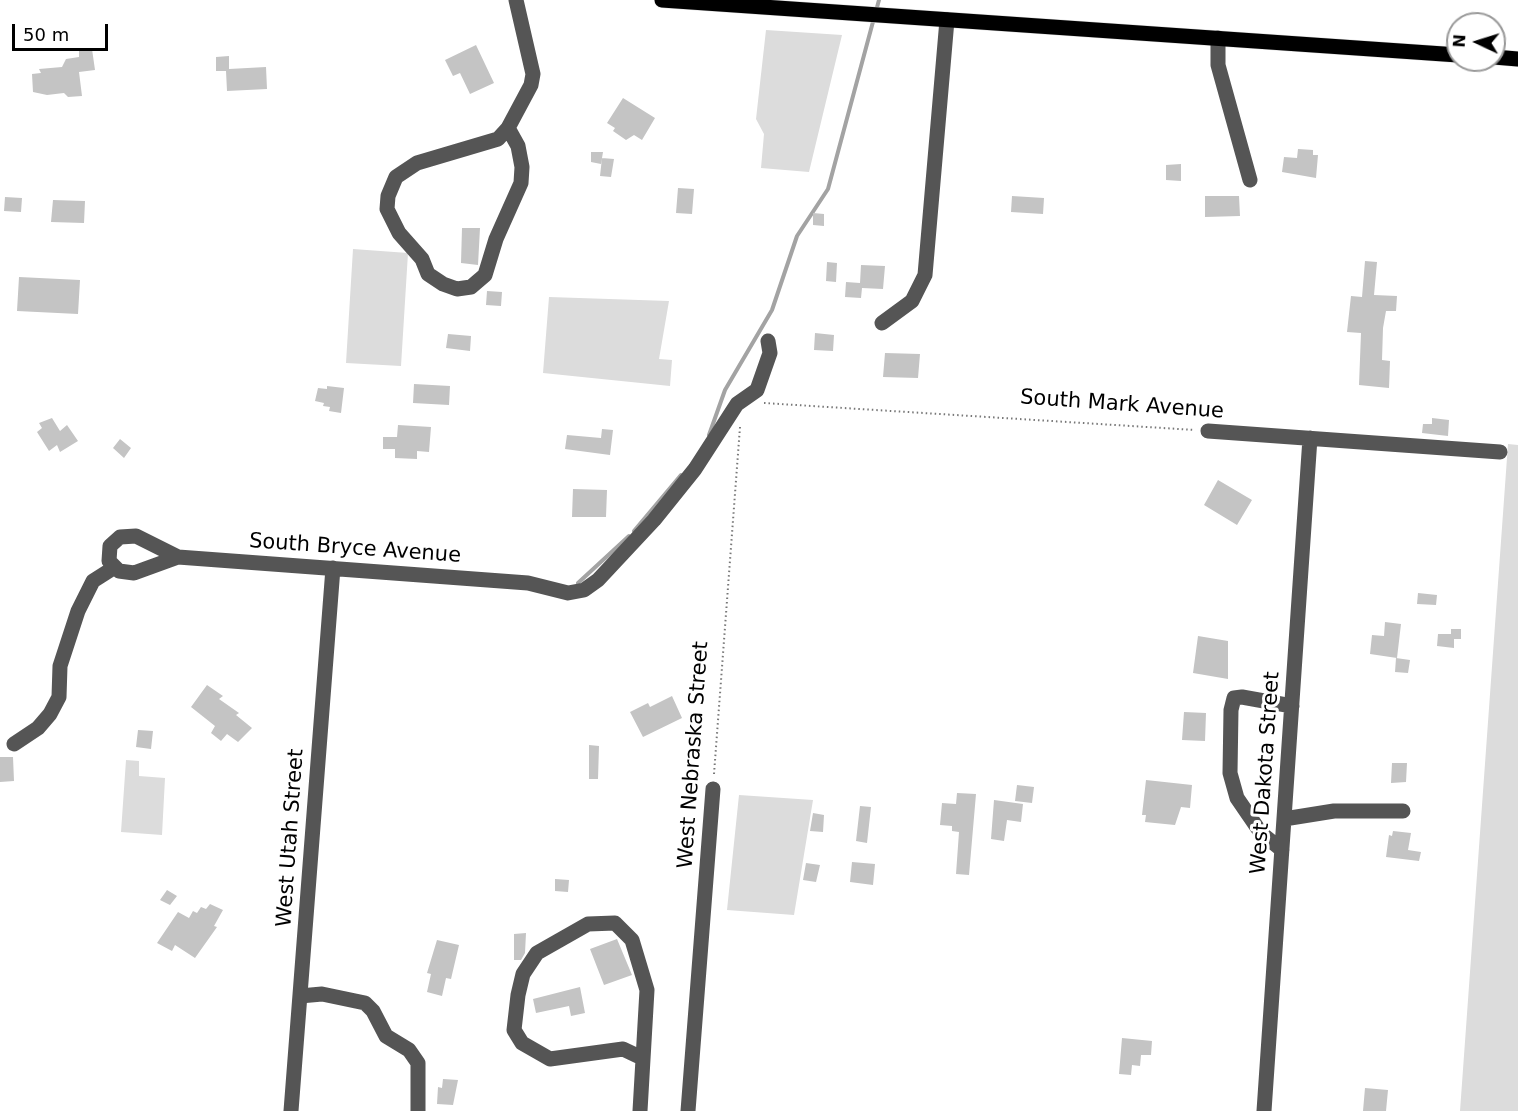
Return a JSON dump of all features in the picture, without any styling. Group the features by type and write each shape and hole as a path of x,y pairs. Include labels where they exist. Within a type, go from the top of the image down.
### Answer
{"main road":[{"path":"662,0 812,5 947,20 1446,53"}],"street":[{"path":"508,128 518,146 522,167 521,183 508,211 485,275 471,287 457,289 443,284 428,274 422,259 399,233 387,209 388,196 396,177 417,163 498,139 508,128 531,85 533,74 516,0"},
{"path":"882,323 912,301 926,275 947,20"},
{"path":"1218,38 1218,65 1250,180"},
{"name":"South Bryce Avenue","path":"178,557 134,573 119,571 109,561 110,546 120,537 136,536 178,557 528,584 568,593 584,590 598,580 654,520 695,469 741,402 757,390 770,353 768,341"},
{"name":"South Mark Avenue","path":"1208,431 1500,452"},
{"name":"West Dakota Street","path":"1264,1111 1310,438"},
{"path":"14,744 38,728 50,714 59,697 60,666 78,612 93,581 115,567"},
{"name":"West Utah Street","path":"291,1111 333,568"},
{"path":"1282,850 1261,832 1237,798 1230,773 1231,710 1234,698 1242,697 1292,706"},
{"name":"West Nebraska Street","path":"687,1111 713,789"},
{"path":"1284,819 1334,811 1403,812"},
{"path":"640,1111 647,990 632,940 615,923 588,924 537,953 523,974 518,995 514,1030 522,1043 550,1059 623,1049 642,1058"},
{"path":"300,996 322,994 365,1003 373,1011 386,1036 409,1050 418,1063 418,1111"}],"path":[{"name":"South Mark Avenue","path":"741,402 1208,431"},
{"name":"West Nebraska Street","path":"713,789 740,425"}],"shaded area":[{"path":"766,30 842,35 809,172 761,168 764,134 756,119"},
{"path":"353,249 408,253 401,366 346,363"},
{"path":"549,297 669,301 659,359 672,360 670,386 543,373"},
{"path":"1508,444 1518,445 1518,1111 1460,1111"},
{"path":"126,760 139,761 139,776 165,778 162,835 121,832"},
{"path":"739,795 813,800 794,915 727,910"}],"building":[{"path":"476,45 494,83 470,94 460,73 453,76 445,60"},
{"path":"92,49 95,70 79,72 82,96 68,97 64,93 47,95 33,92 32,74 41,73 39,69 62,67 66,59 79,57 79,51"},
{"path":"229,56 229,69 266,67 267,89 227,91 226,71 216,71 216,57"},
{"path":"623,98 655,118 642,140 634,135 626,140 613,131 615,128 607,123"},
{"path":"1298,149 1313,150 1313,155 1318,155 1316,178 1282,172 1284,157 1297,158"},
{"path":"591,152 603,152 601,164 591,162"},
{"path":"602,158 614,159 611,177 600,176"},
{"path":"1181,164 1181,181 1166,180 1166,165"},
{"path":"678,188 694,189 692,214 676,213"},
{"path":"1012,196 1044,198 1043,214 1011,212"},
{"path":"1205,196 1239,196 1240,216 1205,217"},
{"path":"5,197 22,198 21,212 4,211"},
{"path":"53,200 85,201 84,223 51,222"},
{"path":"813,213 824,214 824,226 813,225"},
{"path":"462,228 480,228 478,265 461,263"},
{"path":"1365,261 1377,262 1374,295 1397,296 1396,311 1386,311 1383,328 1382,360 1390,361 1389,388 1359,385 1361,333 1347,332 1351,296 1362,297"},
{"path":"827,262 837,263 836,282 826,281"},
{"path":"861,265 885,266 883,289 862,288 861,298 845,297 846,282 860,283"},
{"path":"19,277 80,280 78,314 17,311"},
{"path":"487,291 502,292 501,306 486,305"},
{"path":"815,333 834,335 833,351 814,350"},
{"path":"448,334 471,336 470,351 446,348"},
{"path":"885,353 920,354 918,378 883,377"},
{"path":"414,384 450,386 449,405 413,403"},
{"path":"327,386 344,388 341,413 329,411 330,407 315,401 318,388 327,389"},
{"path":"52,418 60,431 67,425 78,441 60,452 57,445 49,451 37,432 42,428 39,423"},
{"path":"1432,418 1449,420 1448,436 1422,433 1423,424 1432,424"},
{"path":"398,425 431,427 429,452 417,451 417,459 395,458 395,449 383,449 383,437 397,437"},
{"path":"602,429 613,430 610,455 565,449 567,435 601,438"},
{"path":"120,439 131,448 124,458 113,448"},
{"path":"1218,480 1252,500 1237,525 1204,505"},
{"path":"573,489 607,490 606,517 572,517"},
{"path":"1418,593 1437,595 1436,605 1417,604"},
{"path":"1385,622 1401,624 1397,658 1370,654 1372,635 1384,636"},
{"path":"1451,629 1461,629 1461,639 1454,639 1454,648 1437,646 1438,634 1451,634"},
{"path":"1198,636 1228,641 1228,679 1193,673"},
{"path":"1396,658 1410,660 1408,673 1395,672"},
{"path":"207,685 223,696 219,699 239,713 236,715 252,728 238,742 227,734 221,741 211,733 215,726 191,707"},
{"path":"672,696 682,718 643,737 630,712 648,703 650,707"},
{"path":"1184,712 1206,713 1205,741 1182,740"},
{"path":"138,730 153,731 151,749 136,747"},
{"path":"589,745 599,746 598,779 589,779"},
{"path":"0,757 13,757 14,781 0,782"},
{"path":"1392,763 1407,763 1406,782 1391,783"},
{"path":"1146,780 1192,785 1190,808 1181,807 1175,825 1145,822 1146,815 1142,815"},
{"path":"1017,785 1034,787 1032,803 1015,801"},
{"path":"957,793 976,794 969,875 956,874 959,832 952,831 952,826 940,825 942,803 956,804"},
{"path":"994,800 1023,804 1021,822 1007,820 1004,841 991,839"},
{"path":"860,806 871,807 867,843 856,841"},
{"path":"813,813 824,815 823,832 810,831"},
{"path":"1393,831 1411,833 1408,850 1421,852 1419,861 1386,857 1389,835 1392,836"},
{"path":"852,862 875,864 873,885 850,882"},
{"path":"806,863 820,865 816,882 803,880"},
{"path":"555,879 569,880 568,892 555,891"},
{"path":"167,890 177,896 170,905 160,900"},
{"path":"210,904 223,910 214,926 217,927 195,958 175,945 172,951 157,943 178,912 189,918 193,911 197,913 201,907 206,909"},
{"path":"526,933 525,953 521,960 514,960 514,934"},
{"path":"617,939 632,975 604,985 590,949"},
{"path":"437,940 459,945 451,979 446,978 442,996 427,992 431,974 427,973"},
{"path":"580,987 585,1013 571,1016 569,1006 536,1013 533,999"},
{"path":"1122,1038 1152,1041 1151,1055 1141,1055 1140,1066 1132,1065 1131,1075 1119,1074"},
{"path":"443,1079 458,1080 453,1105 437,1104 438,1087 442,1088"},
{"path":"1365,1088 1388,1090 1386,1111 1363,1111"}],"waterway":[{"path":"876,11 879,0"},
{"path":"709,435 725,390 772,310 797,236 828,189 874,18"},
{"path":"634,531 681,475"},
{"path":"578,583 629,536"}]}
